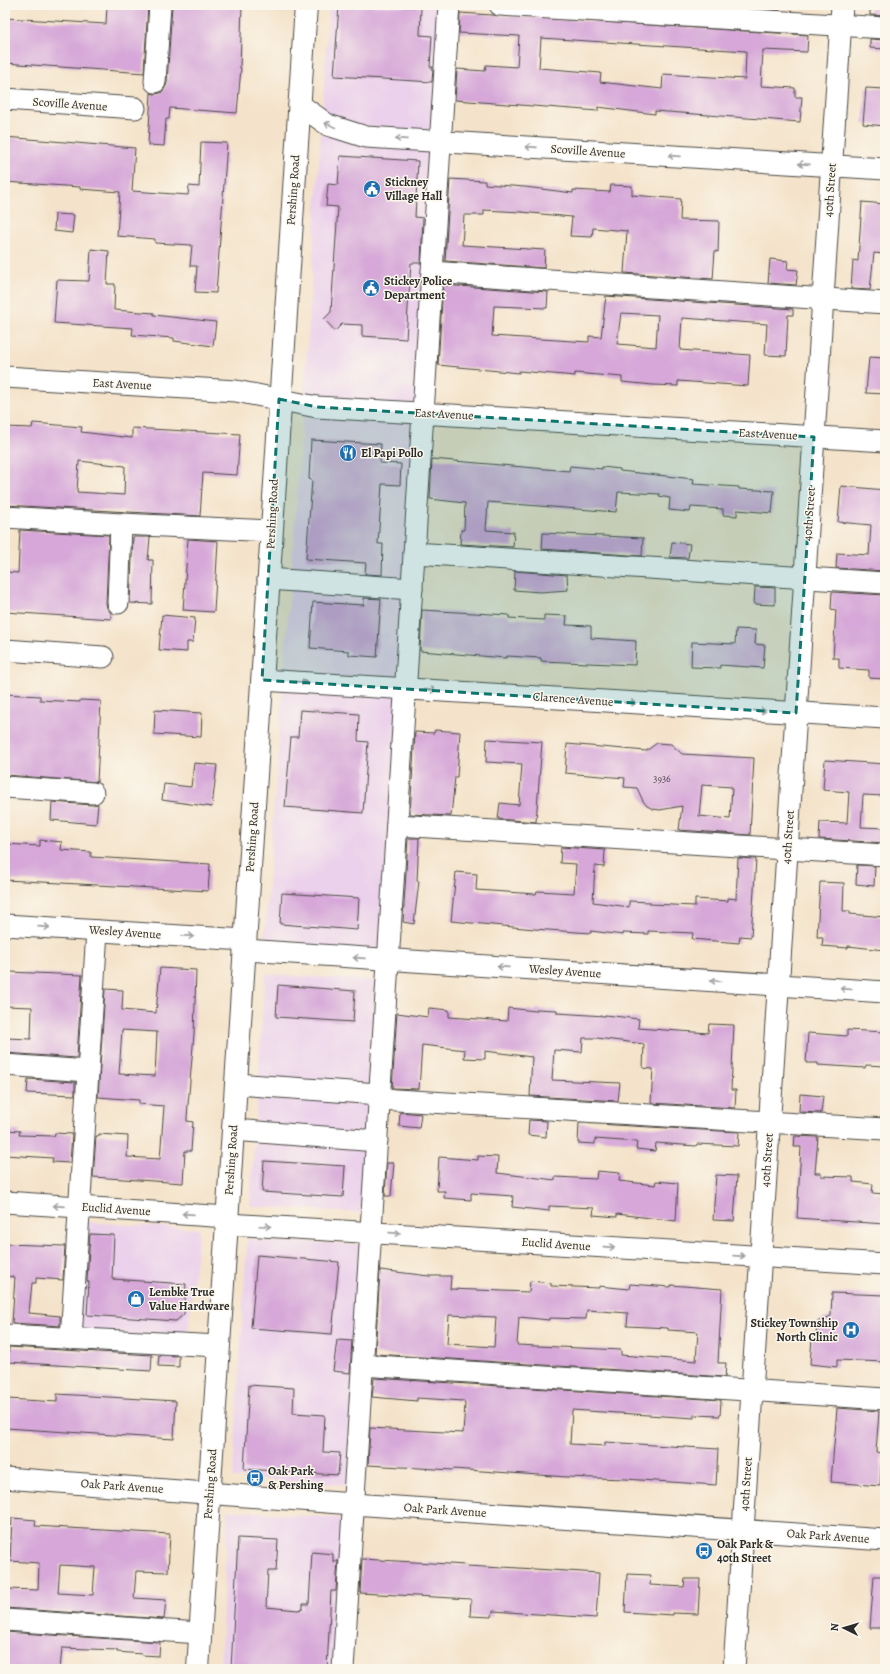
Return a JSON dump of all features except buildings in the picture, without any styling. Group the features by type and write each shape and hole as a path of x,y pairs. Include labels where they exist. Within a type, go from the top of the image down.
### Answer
{"main road":[{"name":"Pershing Road","path":"198,1669 279,399 306,5"}],"street":[{"path":"155,82 160,5"},
{"path":"343,1669 450,5"},
{"path":"500,5 885,28"},
{"name":"40th Street","path":"734,1669 842,5"},
{"name":"Scoville Avenue","path":"5,99 135,108"},
{"name":"Scoville Avenue","path":"299,104 328,125 366,137 885,169"},
{"path":"432,272 885,303"},
{"name":"East Avenue","path":"5,377 236,391 317,407 885,441"},
{"path":"5,518 271,531"},
{"path":"118,603 121,524"},
{"path":"414,553 885,583"},
{"path":"268,579 412,589"},
{"path":"5,650 102,657"},
{"name":"Clarence Avenue","path":"262,680 885,718"},
{"path":"5,787 93,793"},
{"path":"397,825 885,855"},
{"name":"Wesley Avenue","path":"5,925 97,931 388,960 885,992"},
{"path":"71,1339 97,931"},
{"path":"5,1065 88,1071"},
{"path":"236,1084 379,1097 885,1129"},
{"path":"233,1130 377,1141"},
{"name":"Euclid Avenue","path":"5,1202 371,1232 885,1264"},
{"path":"5,1335 218,1346"},
{"path":"362,1365 885,1399"},
{"name":"Oak Park Avenue","path":"5,1478 209,1492 353,1504 885,1540"},
{"path":"5,1620 200,1633"}],"highlighted area":[{"path":"279,399 317,407 814,437 796,713 262,680"}],"shaded area":[{"path":"329,5 449,5 381,951 264,943 304,399"},
{"path":"265,974 377,981 362,1213 250,1206"},
{"path":"84,1222 199,1229 187,1342 76,1335"},
{"path":"247,1239 363,1245 349,1485 233,1478"},
{"path":"228,1510 349,1519 340,1669 220,1669"}],"place":[{"name":"Stickney Village Hall","path":"372,189"},
{"name":"Stickey Police Department","path":"371,288"},
{"name":"El Papi Pollo","path":"348,453"},
{"name":"Lembke True Value Hardware","path":"136,1299"},
{"name":"Stickey Township North Clinic","path":"851,1330"},
{"name":"Oak Park & Pershing","path":"255,1478"},
{"name":"Oak Park & 40th Street","path":"704,1551"}]}
